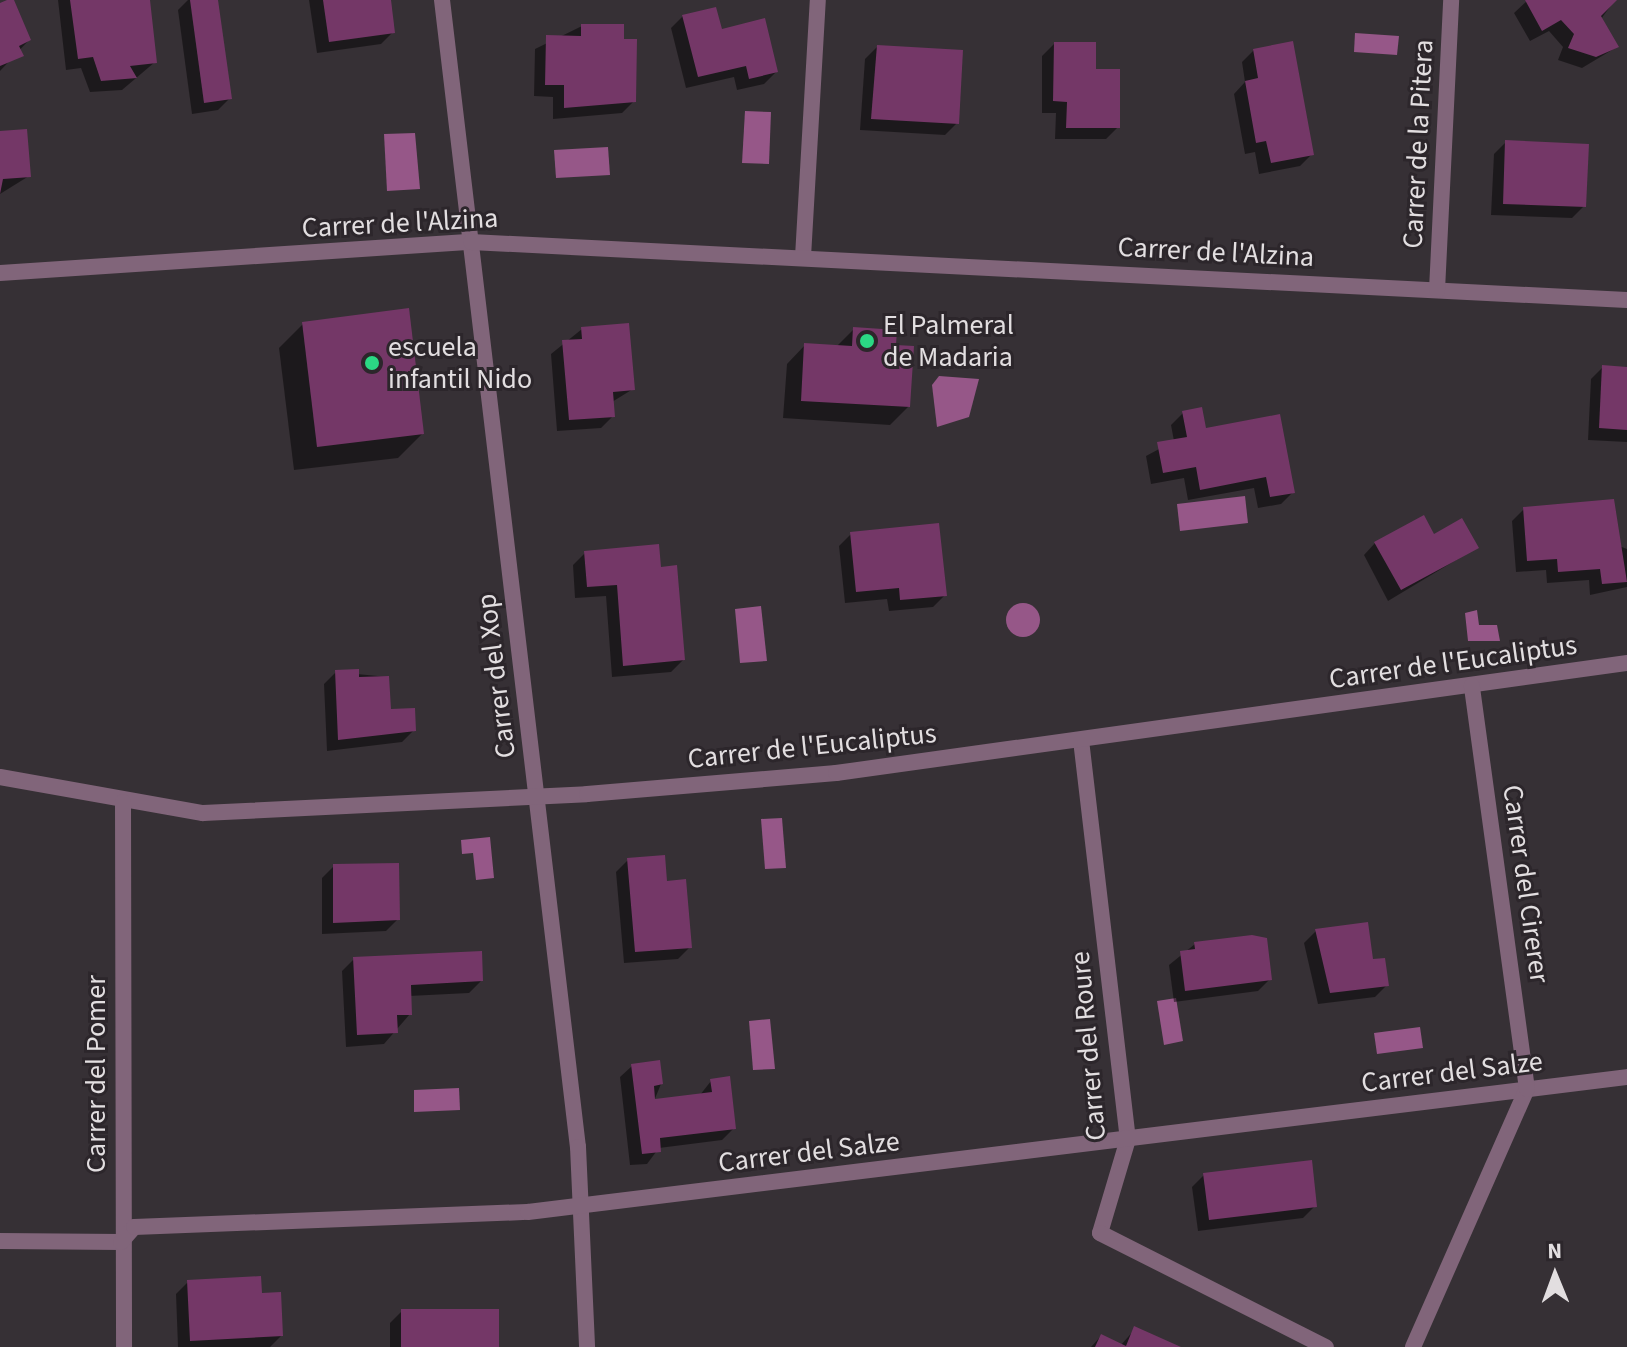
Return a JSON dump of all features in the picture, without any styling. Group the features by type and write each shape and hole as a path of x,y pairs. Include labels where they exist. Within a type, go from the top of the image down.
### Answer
{"street":[{"name":"Carrer del Xop","path":"442,0 584,1206 587,1347"},
{"path":"804,0 815,19"},
{"path":"803,257 818,0"},
{"name":"Carrer de la Pitera","path":"1437,290 1451,0"},
{"name":"Carrer de l'Alzina","path":"0,273 471,242 1627,300"},
{"name":"Carrer de l'Eucaliptus","path":"0,777 123,802 258,814 836,773 1627,663"},
{"name":"Carrer del Cirerer","path":"1472,686 1527,1089"},
{"name":"Carrer del Roure","path":"1081,740 1128,1139 1100,1233 1326,1347"},
{"name":"Carrer del Pomer","path":"123,802 121,1242 124,1347"},
{"name":"Carrer del Salze","path":"0,1241 121,1242 134,1227 361,1223 584,1206 1627,1077"},
{"path":"1413,1347 1527,1089"}],"shaded area":[{"path":"1355,33 1399,36 1397,55 1354,52"},
{"path":"745,111 771,112 769,164 742,163"},
{"path":"415,133 420,189 387,191 384,134"},
{"path":"608,147 610,175 556,178 554,150"},
{"path":"939,376 979,379 969,417 937,427 932,385"},
{"path":"1245,496 1248,523 1180,531 1177,504"},
{"path":"1023,603 1035,608 1040,620 1035,632 1023,637 1011,632 1006,620 1011,608"},
{"path":"761,606 767,661 740,663 735,609"},
{"path":"1477,610 1479,625 1497,625 1500,641 1468,641 1465,613"},
{"path":"782,818 786,868 765,869 761,819"},
{"path":"490,837 494,878 476,880 473,853 462,854 461,840"},
{"path":"1176,998 1183,1041 1164,1045 1157,1001"},
{"path":"770,1019 775,1069 753,1070 749,1021"},
{"path":"1420,1027 1423,1048 1377,1054 1374,1033"},
{"path":"459,1088 460,1110 414,1112 414,1090"}],"building":[{"path":"14,0 31,40 19,46 24,56 0,66 0,3"},
{"path":"70,0 150,0 157,63 130,66 137,78 101,81 93,57 78,59"},
{"path":"190,0 218,0 232,99 204,103"},
{"path":"323,0 391,0 395,33 329,42"},
{"path":"1525,0 1617,0 1601,16 1619,47 1596,57 1568,48 1574,34 1561,20 1542,31"},
{"path":"716,7 722,29 765,18 778,72 749,79 746,66 698,77 682,15"},
{"path":"581,24 624,24 624,39 637,39 636,102 564,108 564,85 545,85 546,35 581,36"},
{"path":"1293,41 1314,155 1271,163 1266,141 1256,143 1245,81 1258,78 1253,49"},
{"path":"1054,42 1096,42 1096,69 1120,69 1120,128 1066,128 1067,102 1053,101"},
{"path":"877,45 963,50 959,124 871,119"},
{"path":"27,129 31,177 3,179 0,194 0,131"},
{"path":"1505,140 1589,144 1586,207 1503,204"},
{"path":"409,308 424,434 317,447 302,322"},
{"path":"629,323 635,390 613,392 615,417 569,420 562,340 582,339 581,327"},
{"path":"853,327 897,330 896,345 914,346 910,407 801,401 804,343 852,346"},
{"path":"1602,365 1627,367 1627,430 1599,428"},
{"path":"1202,407 1206,428 1280,414 1295,493 1270,497 1266,477 1200,490 1196,467 1163,473 1157,442 1187,437 1182,411"},
{"path":"1614,499 1627,582 1602,584 1600,569 1558,572 1557,559 1527,561 1523,507"},
{"path":"1424,515 1434,534 1462,518 1479,548 1401,590 1374,542"},
{"path":"939,523 947,596 900,600 899,588 856,592 850,532"},
{"path":"659,544 661,567 677,565 685,660 623,666 617,585 587,587 584,551"},
{"path":"359,669 359,677 389,676 391,709 415,708 416,731 338,740 335,670"},
{"path":"665,855 667,881 686,879 692,948 635,952 627,858"},
{"path":"399,863 400,920 333,923 333,864"},
{"path":"1368,922 1373,959 1385,958 1389,986 1330,993 1315,929"},
{"path":"1252,935 1267,938 1272,980 1185,991 1180,951 1195,949 1194,942"},
{"path":"482,951 483,981 411,985 412,1015 397,1015 398,1033 357,1035 353,957"},
{"path":"660,1060 663,1084 654,1086 655,1099 712,1092 710,1079 730,1076 736,1129 660,1138 661,1152 642,1154 631,1064"},
{"path":"1312,1160 1317,1207 1209,1220 1203,1173"},
{"path":"261,1276 262,1293 281,1292 283,1336 190,1341 187,1280"},
{"path":"401,1309 499,1309 499,1347 401,1347"},
{"path":"1134,1326 1181,1347 1095,1347 1101,1334 1126,1346"}],"place":[{"name":"El Palmeral de Madaria","path":"867,341"},
{"name":"escuela infantil Nido","path":"372,363"}]}
